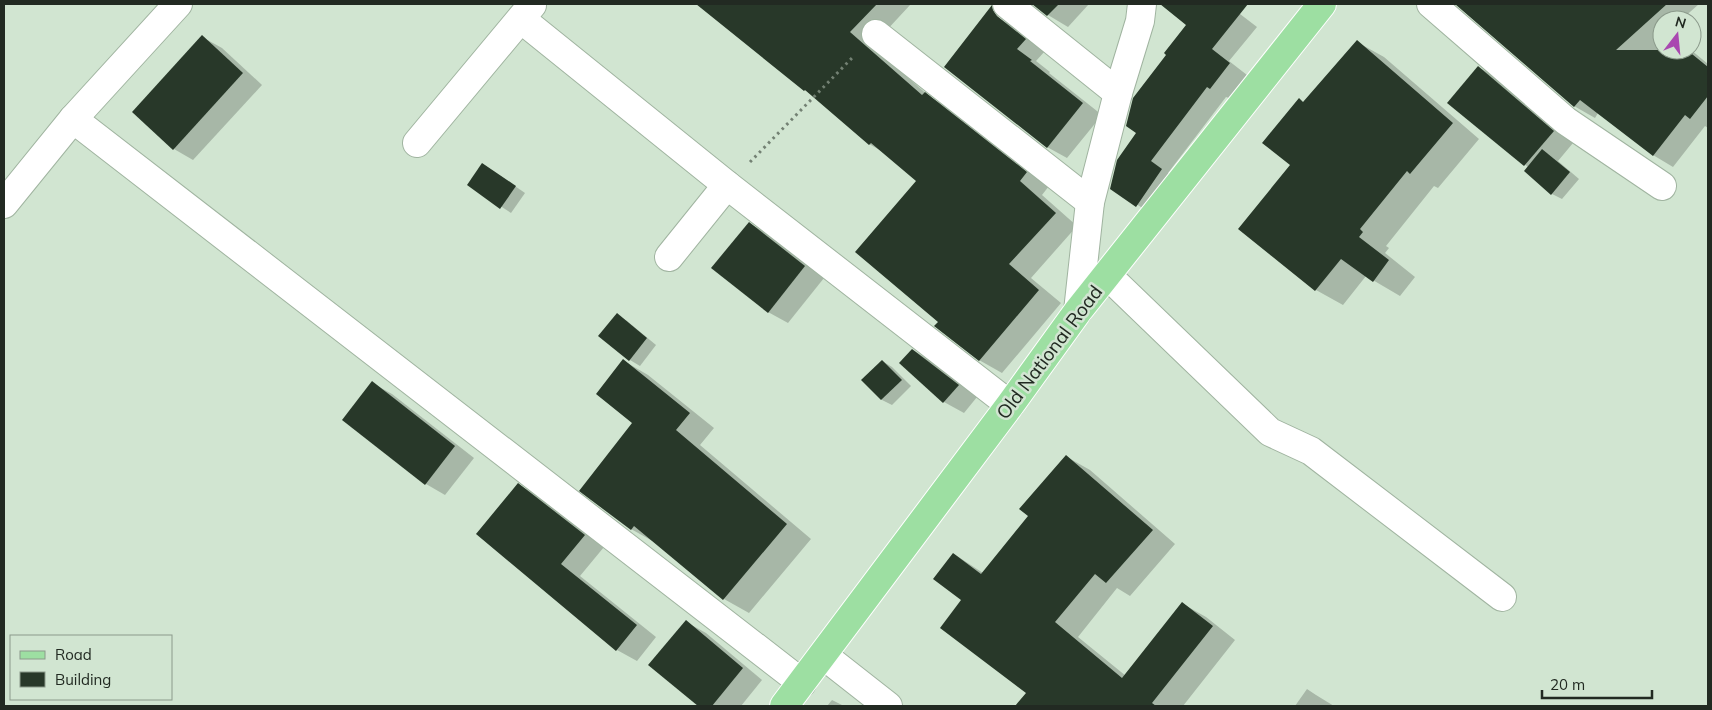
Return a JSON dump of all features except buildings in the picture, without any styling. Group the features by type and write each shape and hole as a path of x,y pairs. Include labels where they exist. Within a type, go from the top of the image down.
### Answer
{"main road":[{"name":"Old National Road","path":"784,706 1010,405 1078,311 1322,4"}],"street":[{"path":"4,204 74,118 178,4"},
{"path":"1007,4 1118,93"},
{"path":"1078,311 1090,202 1118,93 1140,21 1142,4"},
{"path":"1431,4 1566,121 1662,186"},
{"path":"417,143 527,11 727,184 1010,405"},
{"path":"876,34 1090,202"},
{"path":"74,118 802,683"},
{"path":"669,257 727,184"},
{"path":"1107,274 1270,432 1311,451 1502,597"},
{"path":"823,655 888,706"}],"path":[{"path":"727,184 876,34"}]}
